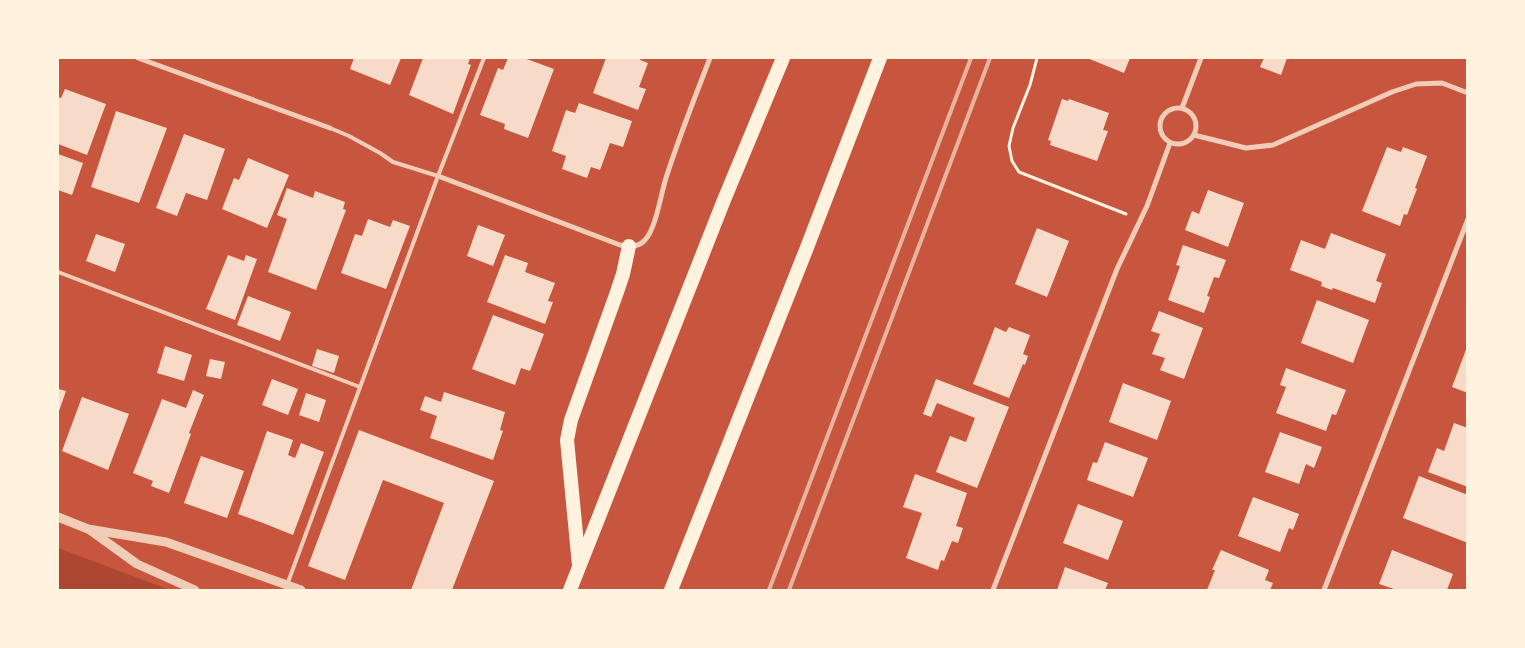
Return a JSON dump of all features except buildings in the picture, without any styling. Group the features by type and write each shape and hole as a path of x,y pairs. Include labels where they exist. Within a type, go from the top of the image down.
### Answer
{"highway":[{"path":"570,590 724,200 783,58"},
{"path":"670,590 806,250 880,58"},
{"path":"579,568 567,440 571,420 620,283 629,246"}],"street":[{"path":"138,58 330,128"},
{"path":"438,176 620,245 640,244 649,235 665,178 710,58"},
{"path":"1182,108 1202,58"},
{"path":"1194,135 1246,148 1273,146 1392,92 1416,84 1442,83 1468,92"},
{"path":"1182,108 1189,112 1196,122 1194,135 1185,143 1170,143 1161,134 1161,119 1170,110 1182,108"},
{"path":"993,590 1117,268 1141,220 1170,143"},
{"path":"1324,590 1468,218"},
{"path":"58,517 88,529 166,542 301,590"},
{"path":"88,529 137,564 195,590"}],"lane":[{"path":"287,586 438,176 484,58"},
{"path":"330,128 349,136 393,162 438,176"},
{"path":"58,272 360,387"}],"path":[{"path":"1037,58 1030,85 1013,128 1009,146 1012,161 1020,172 1141,220"}],"shaded area":[{"path":"58,548 170,590 58,590"}],"railway":[{"path":"769,590 971,58"},
{"path":"789,590 990,58"}]}
